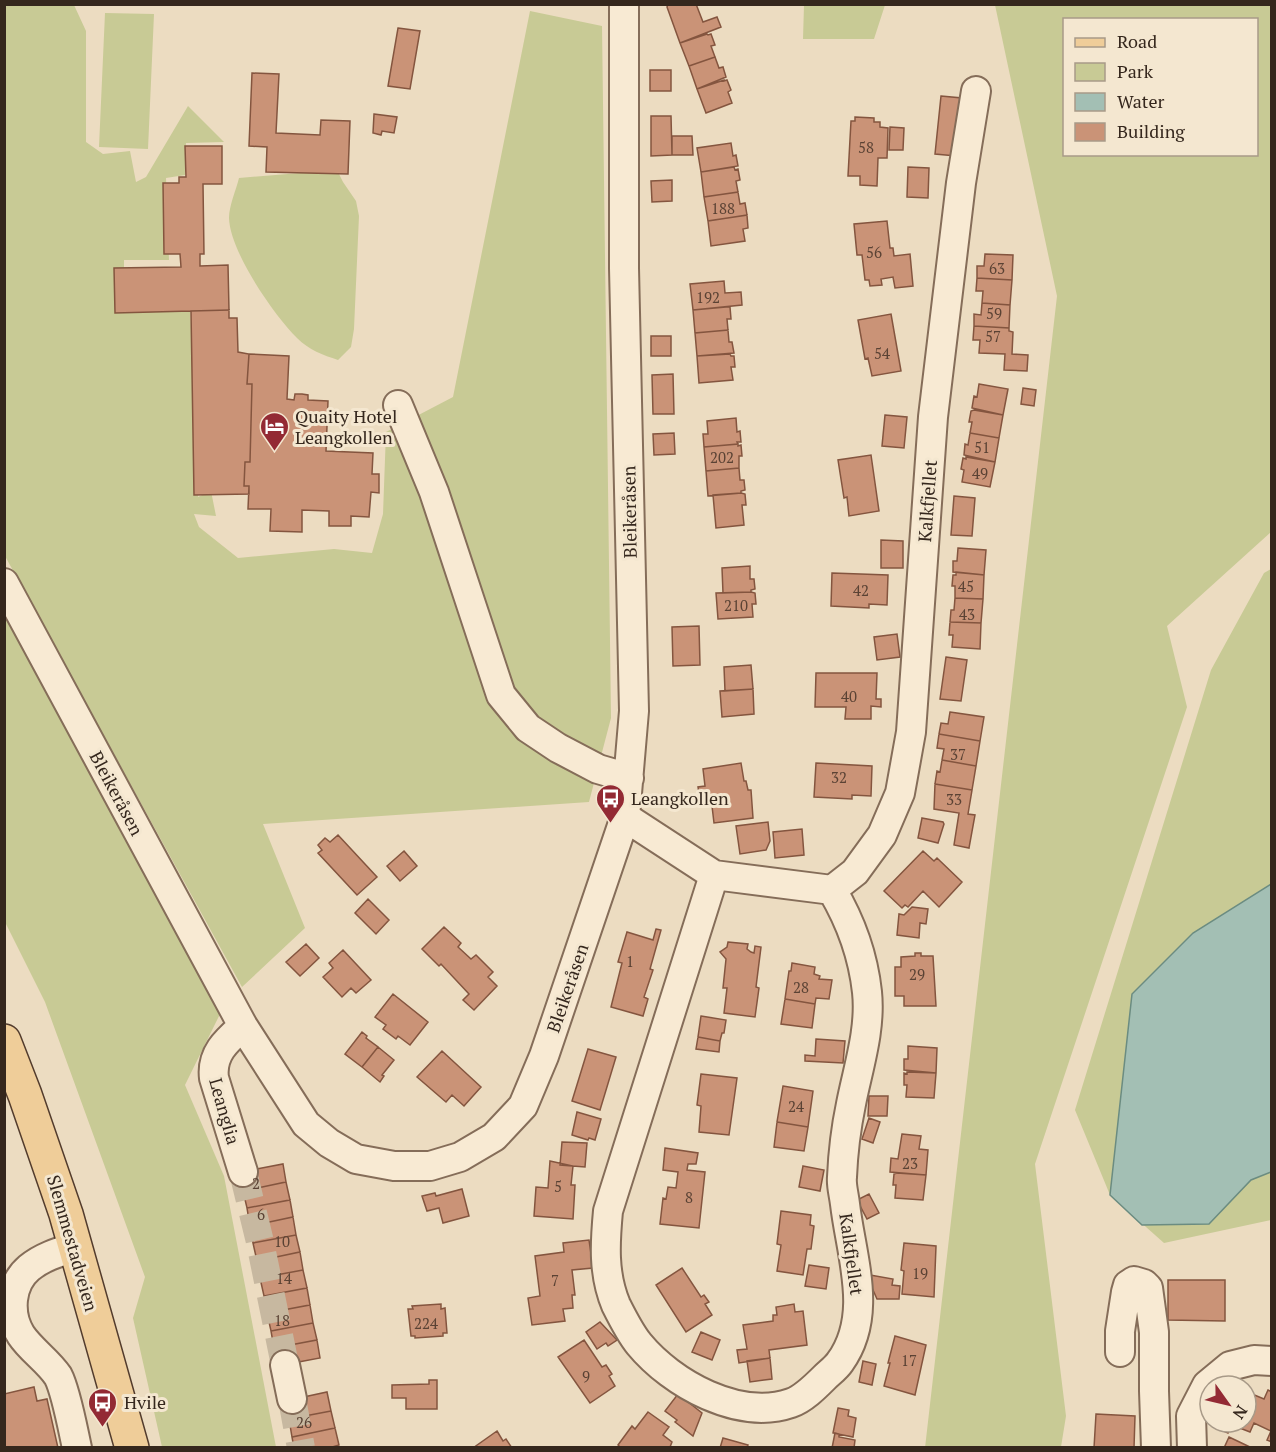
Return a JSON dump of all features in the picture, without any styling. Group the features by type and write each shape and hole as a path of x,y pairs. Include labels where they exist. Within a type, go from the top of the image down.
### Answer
{"main road":[{"name":"Slemmestadveien","path":"4,1041 53,1172 132,1448"}],"street":[{"name":"Bleikeråsen","path":"4,583 243,1026 306,1124 329,1143 356,1159 394,1166 430,1166 460,1157 494,1137 523,1106 544,1056 625,817 634,711 624,268 624,4"},
{"name":"Kalkfjellet","path":"714,875 608,1211 604,1248 608,1281 616,1305 638,1343 669,1373 679,1379 718,1400 759,1409 793,1402 816,1386 840,1362 856,1329 859,1306 857,1280 848,1233 842,1179 850,1107 864,1044 867,994 857,942 832,890 855,872 882,835 900,793 911,732 933,417 961,183 976,91"},
{"path":"398,405 434,492 501,695 528,728 558,748 598,769 629,777"},
{"path":"625,817 714,875 832,890"},
{"name":"Leanglia","path":"243,1026 224,1042 212,1066 243,1172"},
{"path":"75,1247 51,1255 29,1268 20,1278 14,1293 11,1312 21,1335 58,1377 77,1448"},
{"path":"1120,1352 1120,1331 1126,1292 1128,1286 1134,1281 1148,1288 1154,1332 1156,1448"},
{"path":"1192,1448 1191,1416 1207,1385 1230,1366 1254,1360 1272,1361"},
{"path":"285,1365 292,1399"}],"green space":[{"path":"804,4 885,5 874,39 803,39"},
{"path":"4,5 74,5 86,31 86,142 103,154 130,151 136,182 146,177 188,106 224,142 186,143 185,175 166,178 169,260 124,260 124,302 190,303 198,497 211,491 216,516 194,514 199,527 238,558 334,549 372,553 383,514 386,432 453,397 530,11 602,26 611,718 589,802 263,824 305,928 242,987 5,556"},
{"path":"995,5 1271,5 1271,532 1167,626 1187,707 1035,1164 1066,1416 1061,1447 925,1448 1057,296"},
{"path":"105,13 154,14 148,149 99,147"},
{"path":"337,170 356,201 359,216 354,329 351,347 338,360 306,346 277,314 245,265 231,232 229,218 239,178"},
{"path":"1271,569 1271,1220 1164,1243 1110,1195 1075,1110 1211,670 1264,573"},
{"path":"4,609 220,1014 185,1085 224,1176 276,1447 162,1447 133,1318 145,1277 45,1002 5,922"}],"water":[{"path":"1271,884 1271,1172 1251,1180 1209,1224 1142,1225 1110,1195 1132,994 1193,933"}],"building":[{"path":"668,4 696,4 703,22 717,17 721,27 680,43 667,7"},
{"path":"398,28 420,31 410,89 388,86"},
{"path":"711,34 715,45 711,46 715,57 689,66 680,43"},
{"path":"715,57 719,68 723,67 726,77 697,89 689,66"},
{"path":"650,70 671,70 671,91 650,91"},
{"path":"252,73 279,74 276,133 320,135 321,120 350,121 348,174 266,172 267,147 249,146"},
{"path":"727,80 731,90 728,92 732,103 706,113 697,89"},
{"path":"941,96 962,98 956,156 935,154"},
{"path":"374,114 397,117 394,133 382,131 381,135 373,133"},
{"path":"651,116 671,116 672,155 651,156"},
{"path":"855,117 874,118 874,122 880,122 880,127 888,128 887,158 878,158 877,186 860,185 860,176 848,176 851,121 855,121"},
{"path":"890,127 904,128 903,150 889,150"},
{"path":"672,136 692,136 693,155 672,155"},
{"path":"731,143 733,156 736,155 738,166 701,172 697,148"},
{"path":"185,146 222,146 222,184 203,184 204,254 200,254 200,266 228,265 229,310 115,313 114,268 181,267 180,254 164,254 163,183 179,183 179,177 186,177"},
{"path":"734,167 735,170 738,169 740,180 736,181 738,192 704,197 701,172"},
{"path":"908,167 929,168 928,198 907,197"},
{"path":"672,180 672,201 652,202 651,181"},
{"path":"738,192 740,204 745,203 747,215 708,221 704,197"},
{"path":"747,215 748,228 743,229 745,241 711,246 708,221"},
{"path":"887,221 890,248 893,248 894,256 910,254 913,286 895,288 893,277 881,279 882,285 870,286 869,280 865,280 862,255 857,255 854,224"},
{"path":"985,254 1013,255 1012,280 977,278 977,266 984,266"},
{"path":"977,278 1012,280 1010,305 982,303 983,291 976,291"},
{"path":"724,281 725,293 741,292 742,305 693,310 690,284"},
{"path":"982,303 1010,305 1009,328 974,326 974,314 981,315"},
{"path":"730,307 731,319 727,319 728,330 695,333 693,310"},
{"path":"229,310 229,318 237,318 238,352 249,354 247,384 252,384 250,462 245,462 244,486 249,486 249,494 194,495 191,311"},
{"path":"891,314 901,371 872,376 868,358 865,359 858,320"},
{"path":"974,326 1009,328 1009,331 1013,332 1012,354 1028,355 1027,371 1004,370 1005,354 979,353 980,340 973,340"},
{"path":"728,330 729,342 732,342 734,353 697,356 695,333"},
{"path":"651,336 671,336 671,356 651,356"},
{"path":"249,354 289,356 287,399 294,400 295,394 302,394 308,395 308,400 328,401 326,451 373,453 372,474 379,474 379,493 371,492 369,517 351,516 351,526 329,526 329,511 302,510 302,532 270,531 271,509 248,509 249,486 244,486 245,462 250,462 252,384 247,384"},
{"path":"730,354 734,356 735,367 731,367 733,380 699,383 697,356"},
{"path":"673,374 674,414 653,414 652,375"},
{"path":"979,384 1008,389 1003,415 972,408"},
{"path":"1023,388 1036,390 1034,406 1021,404"},
{"path":"971,411 1003,415 999,438 970,433 972,422 969,422"},
{"path":"885,415 907,417 904,448 882,446"},
{"path":"736,418 737,432 740,431 741,442 704,447 703,434 708,434 707,421"},
{"path":"674,433 675,454 654,455 653,434"},
{"path":"970,433 999,438 995,462 964,455 965,444 968,445"},
{"path":"738,444 738,446 741,445 742,456 739,456 739,468 706,471 704,447"},
{"path":"871,455 879,511 849,516 838,460"},
{"path":"966,457 995,462 990,487 962,482 964,470 961,469 963,458 966,459"},
{"path":"739,468 740,480 744,480 745,490 741,493 708,496 706,471"},
{"path":"745,494 746,505 742,505 744,525 716,528 713,495"},
{"path":"954,496 975,498 972,536 951,535"},
{"path":"881,540 903,541 903,568 881,568"},
{"path":"958,548 986,550 984,575 953,572 953,561 957,561"},
{"path":"750,566 750,579 754,579 755,589 751,592 723,593 722,568"},
{"path":"956,572 984,575 983,599 955,598 955,586 952,586 953,575 956,575"},
{"path":"832,573 888,575 887,605 869,604 869,608 831,606"},
{"path":"716,593 755,593 756,604 752,604 753,617 718,619"},
{"path":"955,598 983,599 981,623 950,622"},
{"path":"950,622 981,623 980,649 952,647 953,635 949,635"},
{"path":"699,626 700,665 673,666 672,627"},
{"path":"897,634 900,657 877,660 874,637"},
{"path":"946,657 967,660 961,701 940,699"},
{"path":"751,665 753,689 725,691 724,667"},
{"path":"816,673 877,673 876,699 881,699 881,707 871,706 871,719 845,719 846,707 815,707"},
{"path":"753,689 754,714 722,717 720,691"},
{"path":"950,712 984,717 980,741 939,734 941,723 948,724"},
{"path":"939,734 980,741 976,766 942,760 944,749 937,748"},
{"path":"942,760 976,766 972,790 935,784"},
{"path":"741,763 744,781 746,781 748,790 751,790 753,818 714,823 712,806 705,807 703,798 700,799 698,787 705,786 703,769"},
{"path":"816,763 872,766 871,796 852,795 852,799 814,797"},
{"path":"935,784 972,790 968,814 975,815 969,848 954,845 959,813 934,809"},
{"path":"922,818 943,822 938,843 918,838"},
{"path":"768,822 770,841 766,850 740,854 736,826"},
{"path":"802,829 804,855 775,858 773,832"},
{"path":"338,835 377,877 357,895 318,853 322,850 318,845 325,838 330,842"},
{"path":"404,851 417,866 400,881 387,866"},
{"path":"923,851 934,861 937,858 962,882 939,907 923,891 908,907 905,905 902,908 884,891"},
{"path":"368,899 389,920 376,934 355,913"},
{"path":"912,907 928,909 926,924 920,923 919,938 897,935 899,914 904,915"},
{"path":"444,927 461,943 458,947 471,959 476,955 493,972 488,977 497,986 474,1010 463,1000 469,994 441,964 439,966 422,949"},
{"path":"656,929 661,930 650,969 653,970 644,997 648,999 643,1016 611,1007 622,963 618,962 627,932 653,940"},
{"path":"728,942 748,944 747,949 754,953 755,946 761,947 755,1017 724,1013 727,988 723,988 726,959 720,952 727,947"},
{"path":"306,944 319,958 300,976 286,962"},
{"path":"343,950 371,980 356,993 351,988 342,997 323,977 333,968 329,963"},
{"path":"915,953 921,953 921,956 933,956 936,1006 904,1006 904,996 895,996 895,967 901,967 901,957 915,956"},
{"path":"792,963 815,967 814,974 820,976 819,979 832,980 829,999 816,998 815,1004 785,999"},
{"path":"393,994 428,1022 410,1045 398,1036 396,1039 383,1029 386,1025 375,1017"},
{"path":"785,999 815,1004 812,1028 781,1024"},
{"path":"701,1016 726,1020 720,1041 698,1037"},
{"path":"362,1032 378,1047 362,1067 345,1054"},
{"path":"698,1037 720,1041 719,1052 696,1049"},
{"path":"816,1039 845,1041 843,1063 805,1061 805,1055 815,1056"},
{"path":"908,1046 937,1048 936,1073 904,1070 904,1059 908,1059"},
{"path":"378,1047 394,1060 382,1075 384,1076 380,1082 362,1067"},
{"path":"588,1049 616,1057 600,1110 572,1101"},
{"path":"442,1051 481,1087 464,1106 452,1095 446,1102 417,1077"},
{"path":"907,1072 936,1073 934,1098 906,1097 907,1085 904,1085 904,1073 907,1074"},
{"path":"701,1074 737,1078 729,1135 699,1132 701,1106 697,1105"},
{"path":"783,1086 813,1091 808,1127 777,1122"},
{"path":"869,1096 888,1096 887,1116 868,1116"},
{"path":"577,1112 601,1119 595,1140 572,1135"},
{"path":"869,1118 880,1122 873,1143 862,1139"},
{"path":"777,1122 808,1127 804,1151 774,1147"},
{"path":"902,1134 921,1136 919,1149 928,1150 926,1175 890,1172 891,1158 898,1159"},
{"path":"562,1142 587,1143 585,1167 560,1165"},
{"path":"665,1148 698,1153 696,1164 688,1164 687,1170 705,1172 699,1228 660,1224 663,1198 666,1199 668,1187 676,1188 678,1172 663,1170"},
{"path":"550,1161 573,1166 571,1185 575,1185 573,1219 534,1216 536,1187 548,1188"},
{"path":"283,1164 286,1182 243,1191 240,1172"},
{"path":"803,1166 824,1170 820,1191 799,1187"},
{"path":"894,1174 926,1175 923,1200 895,1198 896,1185 893,1185"},
{"path":"286,1182 290,1200 247,1208 243,1191"},
{"path":"462,1189 469,1216 443,1223 439,1208 427,1211 422,1196 435,1193 436,1196"},
{"path":"869,1194 879,1213 867,1219 857,1200"},
{"path":"290,1200 293,1217 250,1226 247,1208"},
{"path":"781,1211 811,1215 810,1225 814,1226 811,1249 807,1249 803,1275 777,1271 781,1245 777,1244"},
{"path":"293,1217 296,1235 253,1243 250,1226"},
{"path":"296,1235 300,1252 257,1261 253,1243"},
{"path":"589,1240 593,1268 572,1270 575,1295 572,1295 573,1308 563,1309 565,1321 532,1325 528,1298 540,1296 535,1256 564,1252 563,1243"},
{"path":"904,1243 936,1246 934,1297 902,1294 904,1271 901,1270"},
{"path":"300,1252 303,1270 260,1278 257,1261"},
{"path":"809,1265 829,1268 826,1289 805,1286"},
{"path":"682,1268 701,1297 704,1295 709,1302 705,1304 712,1315 686,1332 656,1285"},
{"path":"303,1270 307,1288 264,1296 260,1278"},
{"path":"870,1275 893,1279 892,1285 900,1286 899,1299 877,1299 869,1281"},
{"path":"1168,1280 1225,1280 1225,1321 1168,1320"},
{"path":"307,1288 310,1305 267,1313 264,1296"},
{"path":"441,1304 441,1309 445,1308 447,1333 443,1333 443,1336 415,1338 411,1336 408,1309 413,1309 412,1306"},
{"path":"794,1304 795,1312 803,1311 807,1345 769,1350 770,1358 739,1363 737,1350 747,1349 743,1325 773,1321 773,1315 777,1315 776,1307"},
{"path":"310,1305 313,1323 271,1331 267,1313"},
{"path":"600,1322 617,1340 597,1349 586,1332"},
{"path":"313,1323 317,1340 274,1348 271,1331"},
{"path":"701,1332 720,1340 712,1360 692,1352"},
{"path":"895,1336 926,1345 915,1395 884,1386"},
{"path":"317,1340 320,1358 277,1366 274,1348"},
{"path":"584,1340 602,1367 606,1365 612,1374 609,1376 615,1386 590,1403 558,1357"},
{"path":"770,1358 772,1379 750,1382 747,1361"},
{"path":"863,1361 876,1364 872,1385 859,1382"},
{"path":"429,1380 437,1380 437,1409 406,1409 406,1398 392,1398 392,1385 429,1384"},
{"path":"34,1387 37,1401 47,1399 58,1448 4,1448 4,1394"},
{"path":"1268,1390 1272,1392 1272,1442 1267,1440 1271,1431 1258,1425 1258,1396 1264,1399"},
{"path":"327,1392 331,1411 289,1419 285,1401"},
{"path":"678,1394 702,1413 693,1436 665,1411"},
{"path":"838,1408 849,1410 848,1416 856,1418 853,1437 833,1433"},
{"path":"331,1411 335,1428 292,1437 289,1419"},
{"path":"648,1412 669,1427 663,1435 672,1442 670,1447 621,1448 618,1445 632,1426 635,1429"},
{"path":"1096,1414 1135,1416 1134,1448 1094,1448"},
{"path":"335,1428 339,1445 329,1448 294,1448 292,1437"},
{"path":"497,1431 503,1441 506,1439 512,1448 473,1448"},
{"path":"835,1433 839,1434 839,1437 855,1440 854,1448 832,1448"},
{"path":"1229,1437 1252,1448 1224,1448"},
{"path":"723,1438 748,1445 747,1448 720,1448"}],"tunnel":[{"path":"243,1172 285,1365"},
{"path":"292,1399 301,1448"}],"place":[{"name":"Quaity Hotel Leangkollen","path":"274,452"},
{"name":"Leangkollen","path":"610,824"},
{"name":"Hvile","path":"103,1428"}]}
